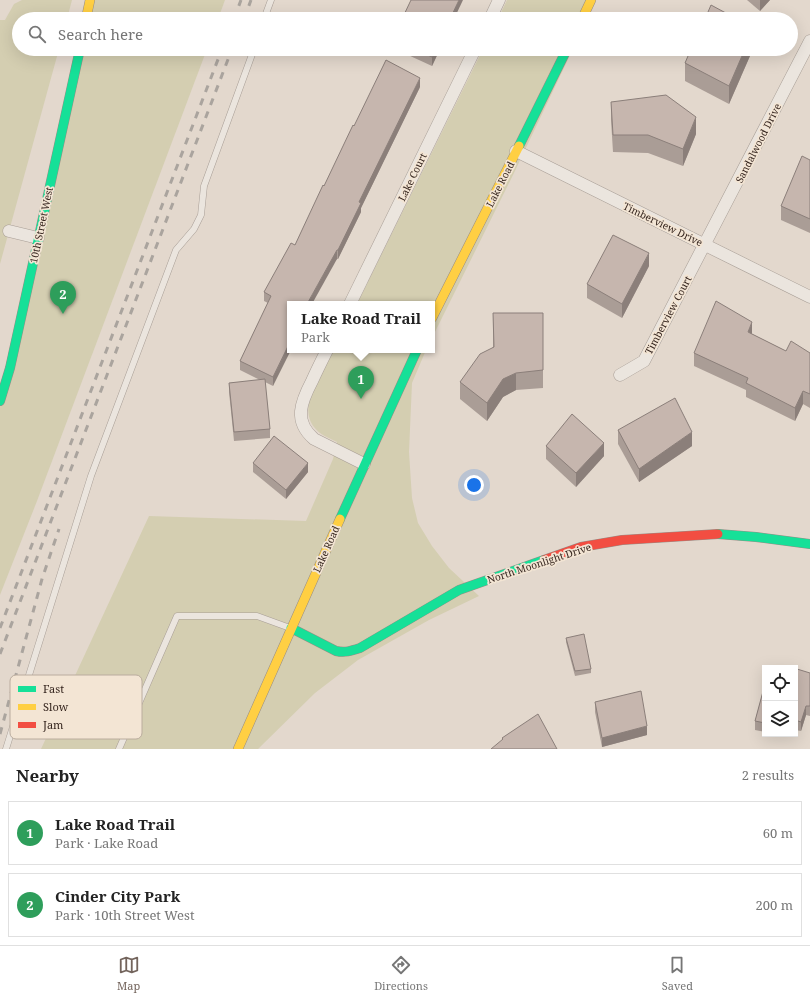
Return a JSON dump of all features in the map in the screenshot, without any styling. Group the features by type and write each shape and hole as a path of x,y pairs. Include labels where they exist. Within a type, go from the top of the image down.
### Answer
{"street":[{"path":"87,12 90,0"},
{"path":"494,12 500,0"},
{"path":"585,12 591,0"},
{"name":"Sandalwood Drive","path":"705,244 810,41"},
{"name":"10th Street West","path":"0,401 5,387 78,56"},
{"name":"Lake Court","path":"351,301 472,56"},
{"name":"Lake Road","path":"435,312 564,56"},
{"name":"Timberview Drive","path":"516,151 810,296"},
{"path":"9,231 38,238"},
{"name":"Timberview Court","path":"620,375 644,362 705,244"},
{"path":"325,353 303,397 300,414 304,427 309,435 314,439 364,464"},
{"name":"Lake Road","path":"238,749 364,464 416,353"},
{"name":"North Moonlight Drive","path":"291,628 334,650 350,652 360,648 459,590 581,547 622,540 712,534 756,537 810,544"}],"lane":[{"path":"267,12 271,0"},
{"path":"29,675 91,476 176,250 194,229 201,215 204,186 251,56"},
{"path":"142,696 177,616 257,616 291,628"},
{"path":"6,749 10,736"},
{"path":"119,749 123,739"}],"shaded area":[{"path":"22,0 72,0 69,12 12,12 12,56 57,56 0,264 0,20 5,20 14,4"},
{"path":"91,0 225,0 221,12 88,12"},
{"path":"507,0 596,0 590,12 501,12"},
{"path":"78,56 204,56 37,501 0,595 0,390"},
{"path":"480,56 570,56 513,175 435,332 435,301 358,301"},
{"path":"332,353 425,353 412,383 409,452 412,498 418,523 432,546 449,568 479,596 429,620 358,660 315,693 258,749 41,749 46,739 142,739 142,675 75,675 149,516 306,521 333,459 337,442 316,430 312,425 309,416 309,403 320,376"}],"building":[{"path":"411,0 459,0 453,12 405,12"},
{"path":"711,5 724,12 708,12"},
{"path":"688,56 742,56 729,86 685,63"},
{"path":"386,60 420,78 359,202 361,203 338,250 309,301 287,301 287,348 273,377 240,361 271,296 264,292 291,243 295,245 323,185 324,186 353,125 354,126"},
{"path":"666,95 696,117 683,149 648,135 613,135 611,102"},
{"path":"802,156 810,160 810,219 781,206"},
{"path":"613,235 649,253 622,304 587,284"},
{"path":"716,301 752,322 748,332 786,351 791,341 810,353 810,394 803,391 795,408 746,383 748,378 694,353"},
{"path":"493,313 543,313 543,370 516,373 503,379 487,403 460,382 480,354 494,347"},
{"path":"265,379 270,429 234,432 229,383"},
{"path":"675,398 692,432 639,469 618,430"},
{"path":"572,414 604,443 576,473 546,446"},
{"path":"274,436 308,463 286,490 253,463"},
{"path":"584,634 591,669 575,671 566,638"},
{"path":"798,669 810,673 810,706 806,706 801,722 798,721"},
{"path":"641,691 647,726 602,738 595,702"},
{"path":"762,695 762,722 755,721"},
{"path":"538,714 557,749 491,749 503,739 502,738"}],"railway":[{"path":"237,12 241,0"},
{"path":"247,12 251,0"},
{"path":"0,628 219,56"},
{"path":"0,654 229,56"},
{"path":"16,675 42,579 59,529"},
{"path":"0,734 10,697"}],"traffic: fast":[{"path":"0,401 10,368 78,56"},
{"path":"519,146 564,56"},
{"path":"340,519 416,353"},
{"path":"718,534 810,544"},
{"path":"291,628 336,651 351,651 360,648 459,590 544,560"}],"traffic: slow":[{"path":"87,12 90,0"},
{"path":"585,12 591,0"},
{"path":"435,312 519,146"},
{"path":"238,749 340,519"}],"traffic: jam":[{"path":"544,560 581,547 622,540 718,534"}],"place":[{"name":"Cinder City Park","path":"63,314"},
{"name":"Lake Road Trail","path":"361,399"}]}
